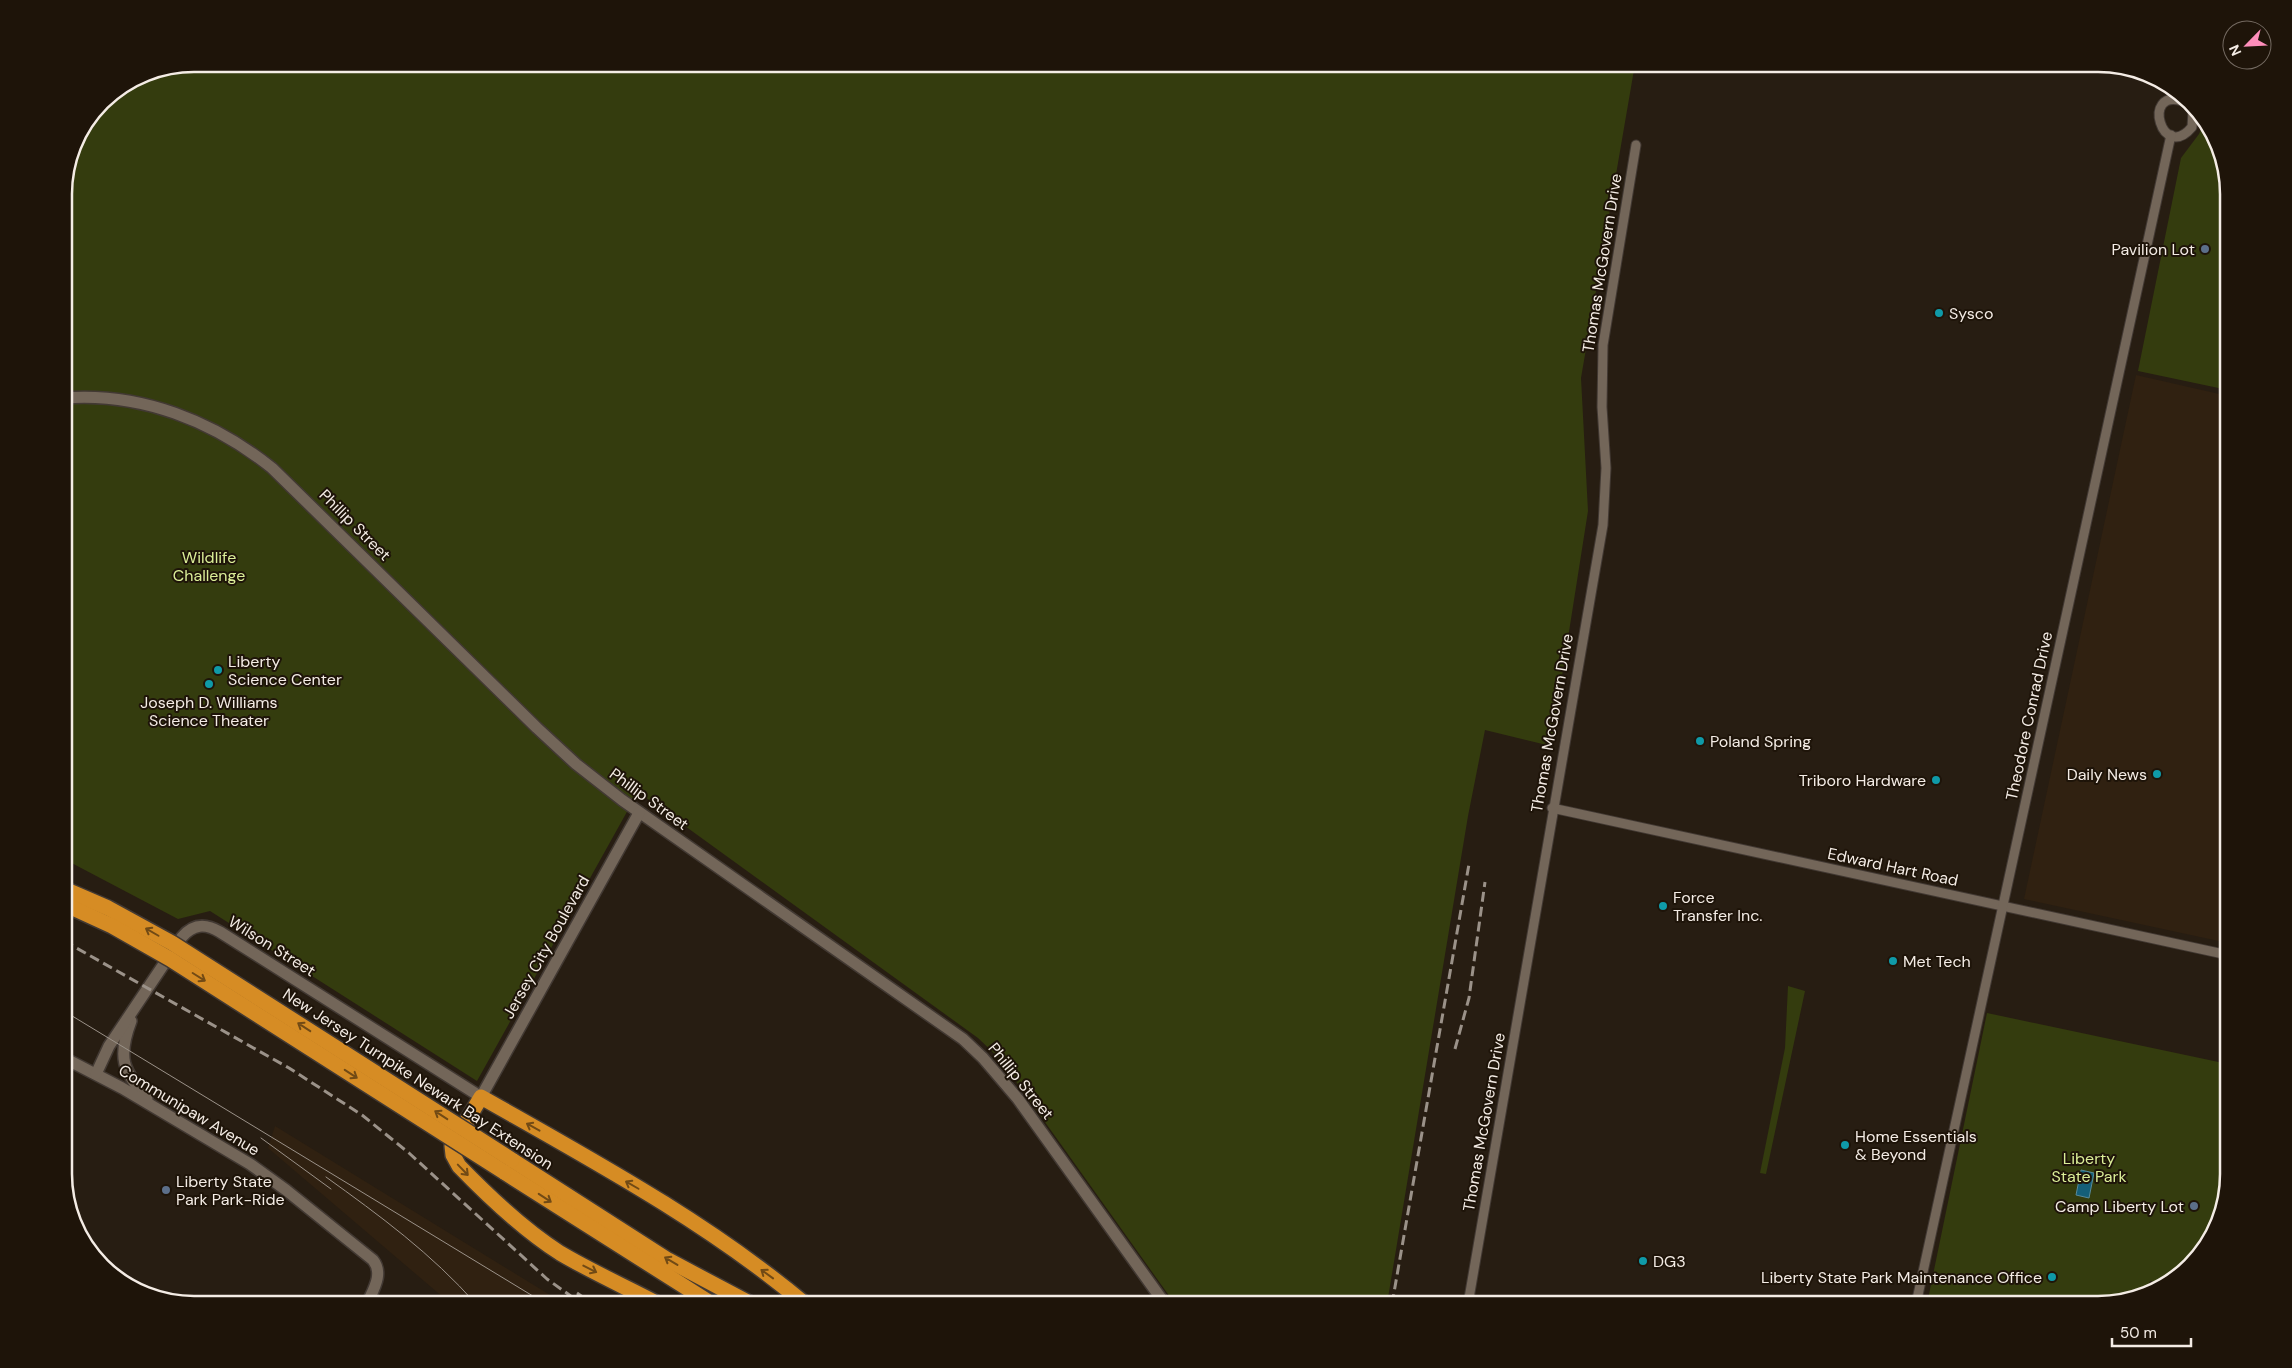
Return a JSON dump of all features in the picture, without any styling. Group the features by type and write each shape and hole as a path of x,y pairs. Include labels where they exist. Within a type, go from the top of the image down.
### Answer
{"highway":[{"name":"New Jersey Turnpike Newark Bay Extension","path":"73,893 108,908 178,948 508,1166 700,1296"},
{"name":"New Jersey Turnpike Newark Bay Extension","path":"73,908 112,926 170,959 508,1166 668,1260 736,1296"},
{"path":"643,1296 548,1245 459,1166 453,1155 452,1146 481,1097 575,1150 664,1204 756,1266 795,1296"}],"street":[{"path":"2175,100 2167,102 2159,111 2159,123 2166,132 2171,135 2183,134 2188,131 2194,120"},
{"name":"Theodore Conrad Drive","path":"1918,1296 2171,135"},
{"name":"Thomas McGovern Drive","path":"1469,1296 1602,525 1606,468 1602,407 1603,345 1636,145"},
{"name":"Phillip Street","path":"73,398 111,399 160,408 212,427 254,453 307,500 556,746 599,783 639,813 943,1024 983,1058 1018,1099 1159,1296"},
{"name":"Edward Hart Road","path":"1552,808 2220,954"},
{"name":"Jersey City Boulevard","path":"481,1097 639,813"},
{"name":"Wilson Street","path":"96,1074 109,1046 138,1002 186,932 194,926 210,927 481,1097"},
{"path":"138,1002 126,1038 123,1060 129,1077 153,1106"},
{"name":"Communipaw Avenue","path":"73,1062 153,1106 268,1176 372,1260 378,1273 370,1296"}],"shaded area":[{"path":"2136,375 2219,394 2220,941 2024,899"},
{"path":"275,1126 551,1296 442,1296 268,1148"}],"green space":[{"name":"Wildlife Challenge","path":"187,73 1633,73 1581,378 1588,511 1551,746 1485,730 1468,816 1388,1296 1169,1296 1000,1059 978,1038 638,792 477,1081 210,911 178,919 73,864 73,187 82,148 93,127 108,108 127,93 148,82 163,77"},
{"path":"2201,130 2213,155 2219,187 2219,388 2138,371 2181,158"},
{"path":"1788,986 1805,991 1766,1174 1760,1173 1785,1048"},
{"name":"Liberty State Park","path":"1987,1013 2220,1062 2220,1173 2215,1205 2210,1220 2194,1248 2172,1270 2144,1286 2129,1291 2097,1296 1929,1296"}],"water":[{"path":"2081,1170 2094,1173 2089,1198 2076,1195"}],"tram line":[{"path":"73,1016 533,1296"},
{"path":"261,1138 331,1189"},
{"path":"326,1177 423,1252 468,1296"}],"railway":[{"path":"1393,1296 1469,864"},
{"path":"1455,1049 1469,998 1485,882"},
{"path":"73,946 289,1068 362,1115 409,1153 547,1279 571,1296"},
{"path":"577,1293 581,1296"}],"place":[{"name":"Pavilion Lot","path":"2205,249"},
{"name":"Sysco","path":"1939,313"},
{"name":"Liberty Science Center","path":"218,670"},
{"name":"Joseph D. Williams Science Theater","path":"209,684"},
{"name":"Poland Spring","path":"1700,741"},
{"name":"Daily News","path":"2157,774"},
{"name":"Triboro Hardware","path":"1936,780"},
{"name":"Force Transfer Inc.","path":"1663,906"},
{"name":"Met Tech","path":"1893,961"},
{"name":"Home Essentials & Beyond","path":"1845,1145"},
{"name":"Liberty State Park Park-Ride","path":"166,1190"},
{"name":"Camp Liberty Lot","path":"2194,1206"},
{"name":"DG3","path":"1643,1261"},
{"name":"Liberty State Park Maintenance Office","path":"2052,1277"}]}
